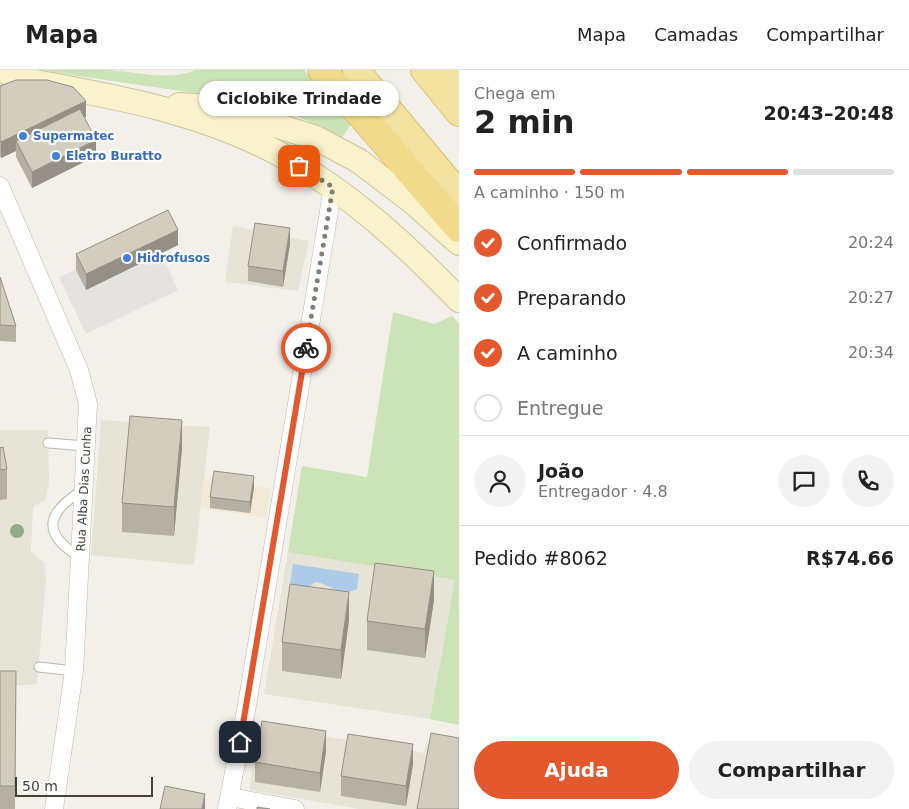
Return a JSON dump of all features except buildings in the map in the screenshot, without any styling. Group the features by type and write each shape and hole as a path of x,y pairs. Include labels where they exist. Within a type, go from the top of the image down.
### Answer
{"highway":[{"path":"322,70 459,228"}],"main road":[{"path":"356,70 459,194"},
{"path":"424,70 459,113"},
{"path":"452,70 459,79"},
{"path":"7,78 133,101 221,108 316,138 359,161 414,203 459,243"},
{"path":"133,101 223,130 282,156 333,187 374,218 459,300"}],"street":[{"name":"Rua Alba Dias Cunha","path":"0,186 79,370 88,404 74,671 54,809"},
{"path":"296,809 228,803 247,705 333,187"}],"lane":[{"path":"48,443 86,446"},
{"path":"80,557 68,550 55,536 51,522 56,510 67,499 84,490"},
{"path":"39,666 74,671"}],"shaded area":[{"path":"233,226 309,241 298,291 225,282"},
{"path":"161,254 178,290 86,334 59,277 76,270 86,290"},
{"path":"101,420 210,427 194,565 91,555"},
{"path":"0,430 48,430 49,482 46,499 33,507 31,552 44,563 46,578 37,684 0,687"},
{"path":"204,478 271,488 266,518 201,508"},
{"path":"288,552 455,580 430,719 264,694"},
{"path":"259,725 424,753 426,744 459,752 459,809 359,809 249,790"}],"green space":[{"path":"38,70 107,70 163,76 195,70 304,70 353,121 341,139 300,117 255,102"},
{"path":"393,312 434,324 452,316 459,323 459,725 430,719 455,580 288,552 302,466 367,477"}],"water":[{"path":"293,564 359,574 357,589 346,592 340,591 315,582 305,590 290,584"}],"way so far":[{"path":"299,166 333,187 306,348"}],"place":[{"name":"Supermatec","path":"23,136"},
{"name":"Eletro Buratto","path":"56,156"},
{"name":"Ciclobike Trindade","path":"299,166"},
{"name":"Hidrofusos","path":"127,258"}],"route":[{"path":"240,742 306,348"}]}
